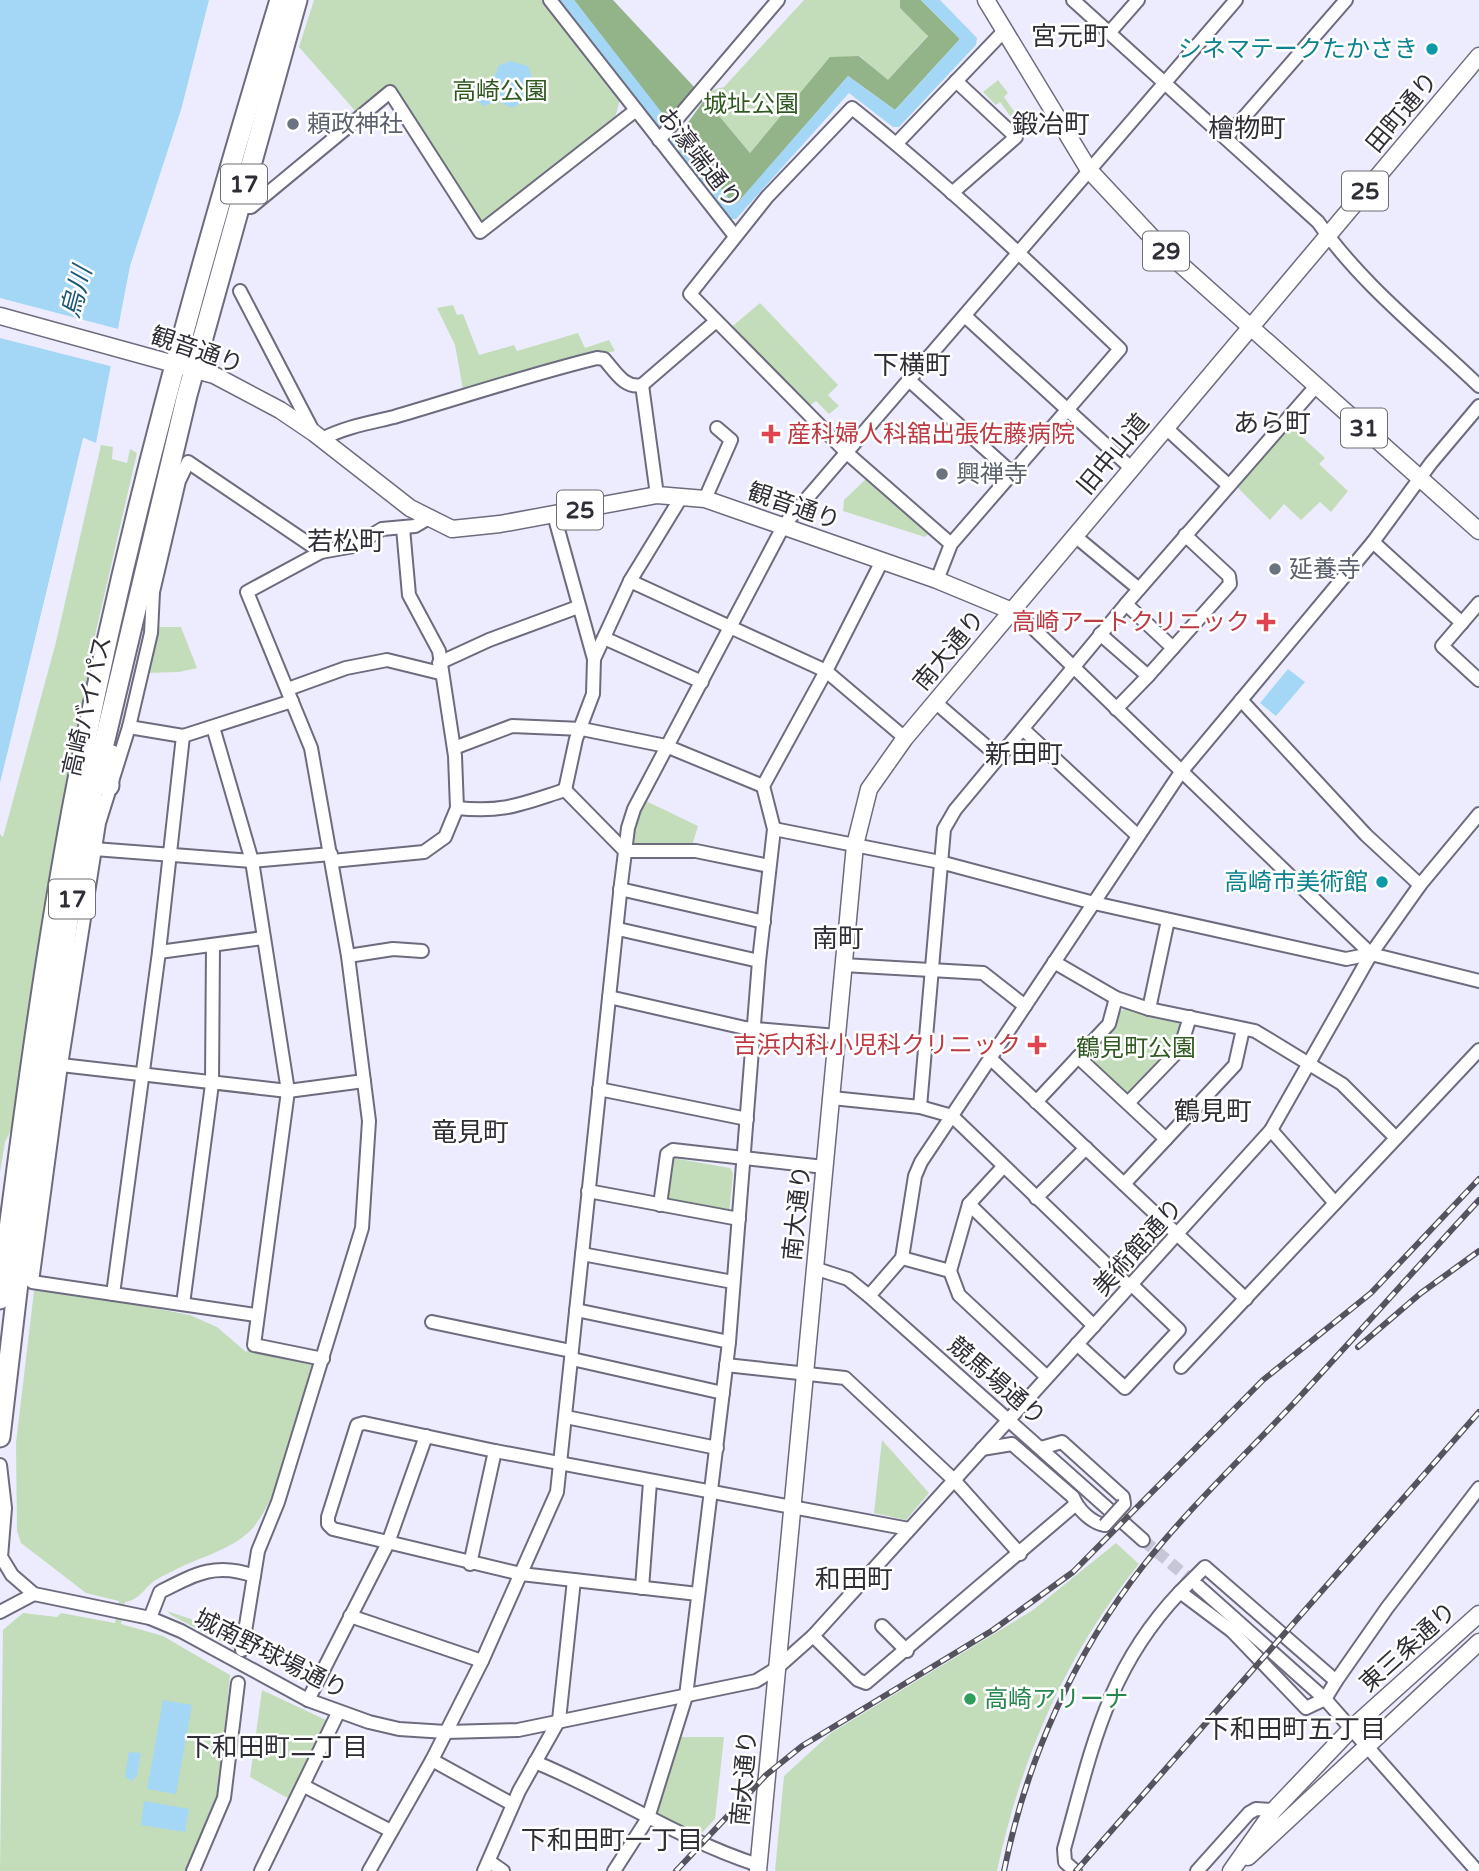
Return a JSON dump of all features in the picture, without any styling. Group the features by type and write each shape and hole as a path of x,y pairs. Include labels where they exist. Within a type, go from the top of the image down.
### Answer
{"highway":[{"name":"高崎バイパス","path":"0,1299 31,1052 73,807 168,362 280,0"},
{"name":"高崎バイパス","path":"0,1437 19,1266 68,921 88,811 142,579 237,207 297,0"},
{"path":"109,786 108,766 142,630 142,579"}],"main road":[{"name":"29","path":"986,0 1089,170 1161,247 1250,325"},
{"name":"田町通り","path":"1250,325 1479,56"},
{"name":"観音通り","path":"0,316 214,375 250,393 318,436 427,519 452,528 554,515 657,495 705,499 937,580 1012,611"},
{"name":"31","path":"1250,325 1479,531"},
{"name":"旧中山道","path":"1012,611 1250,325"},
{"name":"南大通り","path":"758,1868 855,845 869,789 905,738 1012,611"},
{"name":"東三条通り","path":"1231,1871 1274,1810 1352,1728 1479,1614"},
{"name":"東三条通り","path":"1231,1871 1289,1822 1477,1647"}],"street":[{"name":"お濠端通り","path":"550,0 636,110 661,137 736,236 768,197 852,108 897,143"},
{"path":"661,137 778,0"},
{"path":"1073,0 1318,222 1327,235 1479,386"},
{"path":"1109,33 1138,0"},
{"path":"369,1871 432,1760 482,1661 557,1492 620,890 634,809 784,525 1237,0"},
{"path":"1226,138 1346,0"},
{"path":"937,580 951,544 1121,349 897,143 1004,30"},
{"path":"952,193 1016,137 956,81"},
{"path":"237,207 251,207 390,92 480,232 636,110"},
{"path":"736,236 690,294 715,323 847,453 951,544"},
{"path":"240,291 269,352 318,436 394,416 514,378 597,358 604,359 627,385 633,388 642,386 715,323"},
{"path":"965,316 1131,468"},
{"path":"910,381 1012,472"},
{"path":"920,1107 944,829 955,810 1024,730 1100,634 1227,484 1317,385"},
{"path":"642,386 657,495"},
{"path":"869,1296 902,1258 915,1176 1181,772 1373,542 1479,406"},
{"path":"1165,427 1227,484"},
{"path":"705,499 731,440 717,428"},
{"path":"256,1315 32,1282 94,849 109,786 118,767 129,727 151,633 153,592 179,481 188,462 321,552"},
{"path":"594,659 630,581 682,496"},
{"path":"554,515 594,659 593,694 576,739 565,790"},
{"path":"242,1650 258,1550 278,1502 362,1228 369,1121 348,956 311,748 247,597 251,588 321,552 354,546 382,529 415,526 427,519"},
{"path":"94,849 252,862 424,852 446,836 457,808 454,748 439,651 409,595 403,528"},
{"path":"1116,709 1230,584 1229,576 1185,535"},
{"path":"1074,536 1139,589"},
{"path":"1373,542 1462,623"},
{"path":"614,1871 648,1818 686,1696 729,1342 759,961 774,829 763,786 882,561"},
{"path":"630,581 730,630 826,671 905,738"},
{"path":"1479,603 1442,646 1479,680"},
{"path":"1126,604 1173,648"},
{"path":"129,727 183,736 213,727 290,695 346,668 387,660 440,668 489,640 578,607"},
{"name":"観音通り","path":"1012,611 1371,954 1479,981"},
{"path":"1100,634 1147,676"},
{"path":"604,638 702,682"},
{"path":"1241,700 1366,835 1420,885"},
{"path":"935,702 1000,758"},
{"path":"454,748 512,726 582,729 666,746 763,786"},
{"path":"213,727 252,862 288,1091 254,1345 323,1359"},
{"path":"1024,730 1138,836"},
{"path":"113,1294 171,857 183,736"},
{"path":"457,808 490,812 520,806 565,790"},
{"path":"565,790 625,850 696,851 769,866"},
{"name":"美術館通り","path":"777,1668 813,1636 1271,1130 1371,954 1420,885 1479,814"},
{"path":"774,829 940,862 1094,903 1346,959 1371,954"},
{"path":"620,890 764,922"},
{"path":"1149,1009 1168,919"},
{"path":"618,929 759,961"},
{"path":"159,952 263,937"},
{"path":"183,1304 212,1084 213,945"},
{"path":"348,956 393,949 422,951"},
{"path":"1055,962 1116,998 1149,1009 1255,1031 1342,1084 1396,1138"},
{"path":"844,965 983,973 1025,1006"},
{"path":"609,997 745,1028 837,1036"},
{"path":"1036,1102 1109,1024 1116,998"},
{"path":"1128,1103 1180,1049 1190,1017"},
{"path":"1124,1184 1235,1065 1243,1029"},
{"path":"1181,1367 1479,1050"},
{"path":"1078,1057 1166,1139"},
{"path":"991,1059 1246,1299"},
{"path":"61,1065 288,1091 364,1081"},
{"path":"599,1089 747,1119"},
{"path":"832,1098 920,1107 952,1116 1003,1167 1179,1330 1125,1388 1077,1344"},
{"path":"1271,1130 1335,1203"},
{"path":"1037,1198 1086,1148"},
{"path":"660,1205 667,1154 673,1150 824,1167"},
{"path":"1003,1167 969,1204 950,1271 959,1296 1047,1377"},
{"path":"588,1191 740,1219"},
{"path":"969,1204 1094,1326"},
{"path":"582,1254 733,1282"},
{"path":"902,1258 950,1271"},
{"name":"競馬場通り","path":"814,1268 848,1279 869,1296 1143,1539"},
{"path":"576,1310 729,1342"},
{"path":"432,1322 723,1393"},
{"path":"726,1365 845,1378 954,1480 1020,1554"},
{"path":"566,1417 717,1448"},
{"path":"698,1594 521,1574 470,1564 333,1529 328,1524 358,1425 364,1423 650,1482 909,1529"},
{"path":"308,1700 388,1543 426,1436"},
{"path":"982,1449 1012,1444 1073,1497 1076,1504 1096,1524 1105,1525 1124,1504 1123,1497 1062,1442 1041,1448"},
{"path":"470,1564 495,1451"},
{"path":"0,1465 5,1508 1,1557 12,1575 34,1594 0,1612"},
{"path":"642,1588 650,1482"},
{"path":"1180,1592 1232,1632 1306,1708 1325,1699 1387,1608 1479,1488"},
{"path":"813,1636 858,1680 866,1683 907,1651 1076,1504"},
{"path":"150,1618 160,1591 177,1583 224,1567 254,1576"},
{"path":"1075,1871 1065,1862 1064,1849 1111,1690 1155,1618 1205,1567 1336,1681"},
{"path":"503,1871 487,1866 512,1804 559,1720 574,1580"},
{"path":"1198,1586 1325,1699 1369,1745 1478,1871"},
{"name":"城南野球場通り","path":"34,1594 150,1618 181,1631 308,1700 338,1713 399,1729 446,1732 518,1730 756,1681 777,1668"},
{"path":"350,1616 482,1661"},
{"path":"882,1626 907,1651"},
{"path":"193,1871 223,1798 238,1683"},
{"path":"261,1871 338,1713"},
{"path":"432,1760 512,1804"},
{"path":"535,1762 574,1778 648,1818 758,1868"},
{"path":"304,1787 391,1830"},
{"path":"1198,1871 1249,1813 1256,1809 1274,1810"}],"green space":[{"name":"高崎公園","path":"314,0 542,0 620,100 613,125 488,221 478,220 391,86 357,113 299,47"},
{"path":"574,0 613,0 696,89 668,122"},
{"name":"城址公園","path":"804,0 900,0 900,8 928,35 888,81 860,56 830,58 750,153 705,99 712,90 724,87"},
{"path":"900,0 921,0 960,39 895,110 848,76 738,203 733,204 679,135 705,99 750,153 830,57 859,56 888,80 928,36 900,8"},
{"path":"998,80 1008,93 1004,97 1018,117 1014,121 1000,102 996,105 983,92"},
{"path":"760,303 838,385 828,395 839,406 829,414 816,401 808,407 728,330"},
{"path":"453,305 457,315 463,314 479,355 514,345 517,351 578,333 585,348 609,340 615,351 463,390 455,345 437,308"},
{"path":"1289,425 1325,458 1319,464 1348,491 1331,512 1320,502 1301,520 1284,504 1270,520 1237,487 1237,480"},
{"path":"101,445 113,447 112,459 127,463 130,449 137,453 91,653 17,1118 5,1142 0,1172 0,834 3,837 56,642"},
{"path":"868,477 931,532 925,537 843,511 844,500"},
{"path":"156,627 181,627 197,668 179,672 146,673"},
{"path":"646,801 698,826 691,849 632,848 636,818"},
{"name":"鶴見町公園","path":"1125,1008 1178,1021 1181,1026 1176,1049 1132,1094 1126,1094 1090,1061 1090,1054 1114,1028 1118,1014"},
{"path":"673,1158 730,1168 733,1173 729,1215 664,1203 669,1162"},
{"path":"41,1287 190,1315 217,1327 246,1352 249,1349 310,1360 312,1364 307,1381 310,1382 286,1461 269,1502 250,1531 233,1544 159,1578 138,1597 125,1602 121,1624 163,1636 230,1675 219,1789 186,1871 0,1871 3,1630 23,1613 57,1617 61,1613 115,1623 119,1601 86,1593 21,1543 17,1531 16,1443 34,1291"},
{"path":"882,1440 929,1493 906,1520 874,1513"},
{"name":"高崎アリーナ","path":"1116,1543 1139,1564 1089,1634 1050,1709 1019,1788 997,1871 775,1871 784,1776 831,1733 1033,1610"},
{"path":"167,1611 239,1635 235,1649 171,1615"},
{"path":"262,1690 326,1720 328,1726 291,1800 250,1777"},
{"path":"678,1737 724,1737 715,1819 699,1836 658,1817 653,1812"}],"water":[{"name":"烏川","path":"0,0 209,0 181,110 130,266 96,443 84,438 0,783"},
{"path":"558,0 574,0 733,204 738,202 848,76 895,110 960,39 921,0 940,0 977,38 976,45 899,127 893,127 849,93 736,219 729,219"},
{"path":"510,61 528,66 534,83 518,105 512,108 497,101 484,106 470,95 456,96 457,88 463,86 482,88 497,72 498,66"},
{"path":"1288,669 1305,682 1276,716 1260,703"},
{"path":"163,1700 192,1705 176,1794 147,1789"},
{"path":"129,1752 141,1753 137,1776 131,1781 125,1776"},
{"path":"144,1801 189,1809 185,1832 141,1825"}],"pier":[{"path":"0,298 122,330 114,367 0,338"},
{"path":"83,438 100,445 96,447 86,443 42,629 3,784 0,787"}],"tunnel":[{"path":"1143,1540 1198,1586"}],"railway":[{"path":"676,1871 766,1775 802,1746 993,1630 1073,1572 1263,1380 1371,1293 1479,1179"},
{"path":"1004,1871 1013,1830 1039,1749 1074,1672 1118,1600 1179,1524 1294,1403 1479,1200"},
{"path":"1358,1347 1421,1293 1479,1251"},
{"path":"1076,1871 1479,1412"}],"place":[{"name":"シネマテークたかさき","path":"1432,49"},
{"name":"頼政神社","path":"293,124"},
{"name":"産科婦人科舘出張佐藤病院","path":"771,434"},
{"name":"興禅寺","path":"942,474"},
{"name":"延養寺","path":"1275,569"},
{"name":"高崎アートクリニック","path":"1266,622"},
{"name":"高崎市美術館","path":"1382,882"},
{"name":"吉浜内科小児科クリニック","path":"1037,1045"},
{"name":"高崎アリーナ","path":"970,1699"}],"district":[{"name":"宮元町","path":"1070,36"},
{"name":"鍛冶町","path":"1051,124"},
{"name":"檜物町","path":"1247,128"},
{"name":"下横町","path":"912,365"},
{"name":"あら町","path":"1272,423"},
{"name":"若松町","path":"346,541"},
{"name":"新田町","path":"1024,754"},
{"name":"南町","path":"838,938"},
{"name":"鶴見町","path":"1213,1111"},
{"name":"竜見町","path":"470,1132"},
{"name":"和田町","path":"854,1579"},
{"name":"下和田町五丁目","path":"1295,1729"},
{"name":"下和田町二丁目","path":"277,1747"},
{"name":"下和田町一丁目","path":"612,1840"}]}
